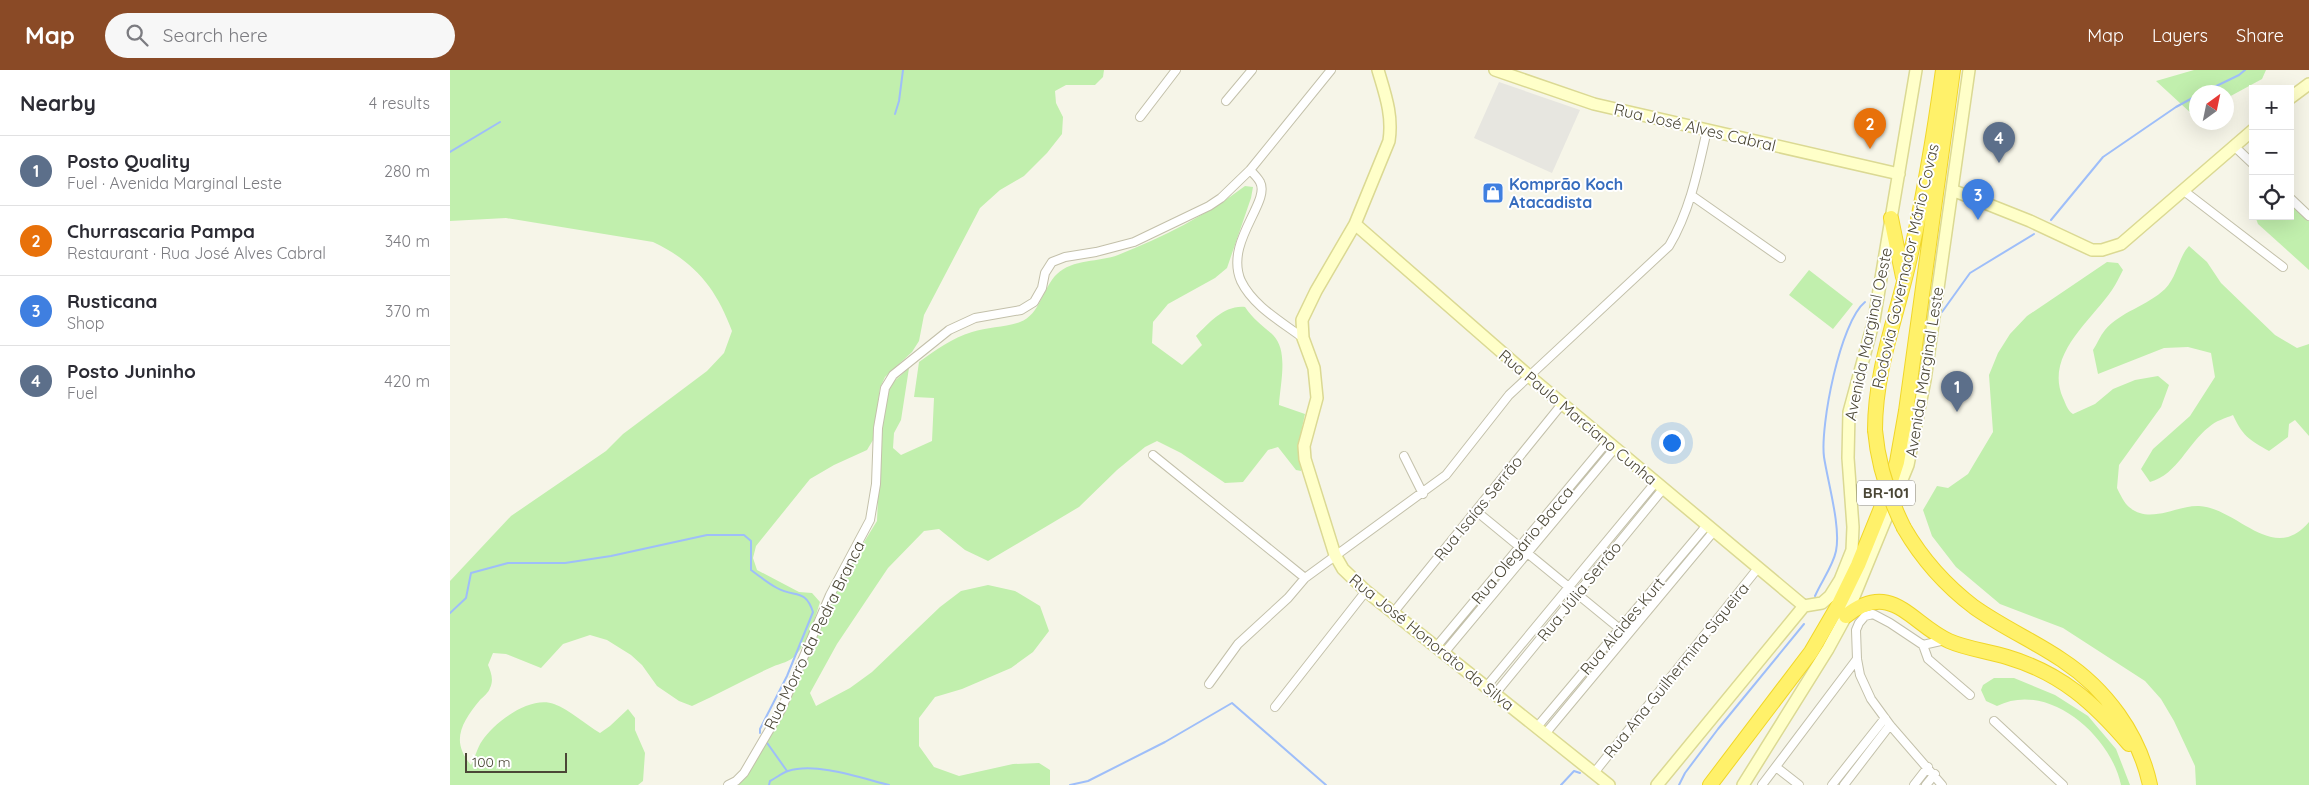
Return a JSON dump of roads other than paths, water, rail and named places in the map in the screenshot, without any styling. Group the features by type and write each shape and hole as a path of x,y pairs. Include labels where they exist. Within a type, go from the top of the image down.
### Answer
{"highway":[{"name":"Rodovia Governador Mário Covas","path":"1943,70 1925,186 1904,283 1880,368 1875,399 1875,430 1883,477 1904,528 1924,559 1961,596 1992,618 2062,660 2090,682 2120,716 2143,760 2150,785"},
{"name":"Rodovia Governador Mário Covas","path":"1710,785 1807,658 1823,633 1858,565 1892,477 1906,411 1952,70"},
{"path":"1891,218 1904,283"},
{"path":"1846,616 1867,604 1878,601 1888,602 1902,607 1947,640 2033,666 2063,681 2087,699 2107,718 2143,760"}],"main road":[{"name":"Rua José Honorato da Silva","path":"1378,70 1389,107 1391,128 1388,141 1355,224 1305,311 1301,327 1303,338 1312,360 1317,398 1304,446 1306,459 1335,555 1348,575 1366,591 1573,756 1599,781"},
{"name":"Rua José Alves Cabral","path":"1494,70 1594,104 1899,174"},
{"name":"Avenida Marginal Oeste","path":"1804,606 1822,603 1830,596 1840,580 1852,550 1849,412 1874,320 1916,70"},
{"name":"Avenida Marginal Leste","path":"1743,785 1828,649 1846,616 1899,491 1913,446 1969,70"},
{"path":"2294,95 2309,84"},
{"path":"1952,190 2030,221 2084,247 2102,250 2121,244 2249,133"},
{"name":"Rua Paulo Marciano Cunha","path":"1355,224 1528,376 1804,606"},
{"path":"1657,785 1804,606"}],"street":[{"path":"1140,117 1176,70"},
{"path":"1226,101 1252,70"},
{"name":"Rua Morro da Pedra Branca","path":"728,785 736,781 744,773 781,710 830,595 870,520 876,484 878,428 885,388 892,375 949,330 975,318 1021,310 1034,302 1042,288 1045,273 1052,262 1065,257 1096,252 1134,242 1209,206 1221,198 1250,170 1331,70"},
{"path":"1209,684 1238,644 1288,598 1305,578 1422,494 1453,468 1492,415 1528,376 1669,246 1678,232 1691,195 1707,130"},
{"path":"2234,146 2249,160"},
{"path":"1250,170 1261,183 1262,197 1243,233 1237,259 1241,280 1258,303 1303,338"},
{"path":"2184,191 2283,267"},
{"path":"1691,195 1781,258"},
{"path":"2294,202 2309,216"},
{"name":"Rua Isaías Serrão","path":"1394,613 1562,404"},
{"name":"Rua Olegário Bacca","path":"1440,650 1520,547 1611,445"},
{"name":"Rua Olegário Bacca","path":"1440,650 1528,553 1611,445"},
{"path":"1154,454 1305,578"},
{"path":"1404,456 1422,494"},
{"name":"Rua Júlia Serrão","path":"1490,690 1531,633 1569,587 1659,486"},
{"name":"Rua Júlia Serrão","path":"1490,690 1539,640 1577,594 1659,486"},
{"path":"1476,510 1577,594 1622,627 1631,631"},
{"name":"Rua Alcides Kurt","path":"1541,731 1622,627 1711,528"},
{"name":"Rua Alcides Kurt","path":"1541,731 1631,631 1711,528"},
{"name":"Rua Ana Guilhermina Siqueira","path":"1599,781 1758,568"},
{"path":"1275,707 1366,591"},
{"path":"1942,785 1935,774 1890,725 1865,686 1857,659 1856,630 1865,616 1872,614 1884,619 1923,645 1928,659 1970,695"},
{"path":"1531,633 1539,640"},
{"path":"1923,645 1947,640"},
{"path":"1762,785 1857,659"},
{"path":"1832,785 1885,718"},
{"path":"1994,721 2063,785"},
{"path":"1844,785 1890,725"},
{"path":"1776,767 1799,785"},
{"path":"1914,785 1928,767"},
{"path":"1926,785 1935,774"}],"waterway":[{"path":"895,114 899,101 903,70"},
{"path":"2218,85 2245,70"},
{"path":"2051,220 2103,157 2189,100"},
{"path":"450,152 500,122"},
{"path":"1942,312 1970,273 2034,234"},
{"path":"1815,596 1832,562 1837,541 1837,530 1824,457 1825,423 1834,375 1847,330 1856,313 1865,302"},
{"path":"450,613 466,598 471,573 508,563 565,563 611,556 707,535 744,535 751,541 751,570 777,588 803,596 810,604 813,612 787,676 760,729 760,733"},
{"path":"1679,785 1685,773 1718,729 1804,624"},
{"path":"1070,785 1088,781 1165,742 1232,703 1326,785"},
{"path":"765,740 787,771"},
{"path":"769,785 770,781 788,771 812,768 838,772 889,785"},
{"path":"1561,785 1574,771 1580,773"}],"place":[{"name":"Churrascaria Pampa","path":"1870,149"},
{"name":"Posto Juninho","path":"1999,163"},
{"name":"Komprão Koch Atacadista","path":"1493,193"},
{"name":"Rusticana","path":"1978,220"},
{"name":"Posto Quality","path":"1957,412"}]}
